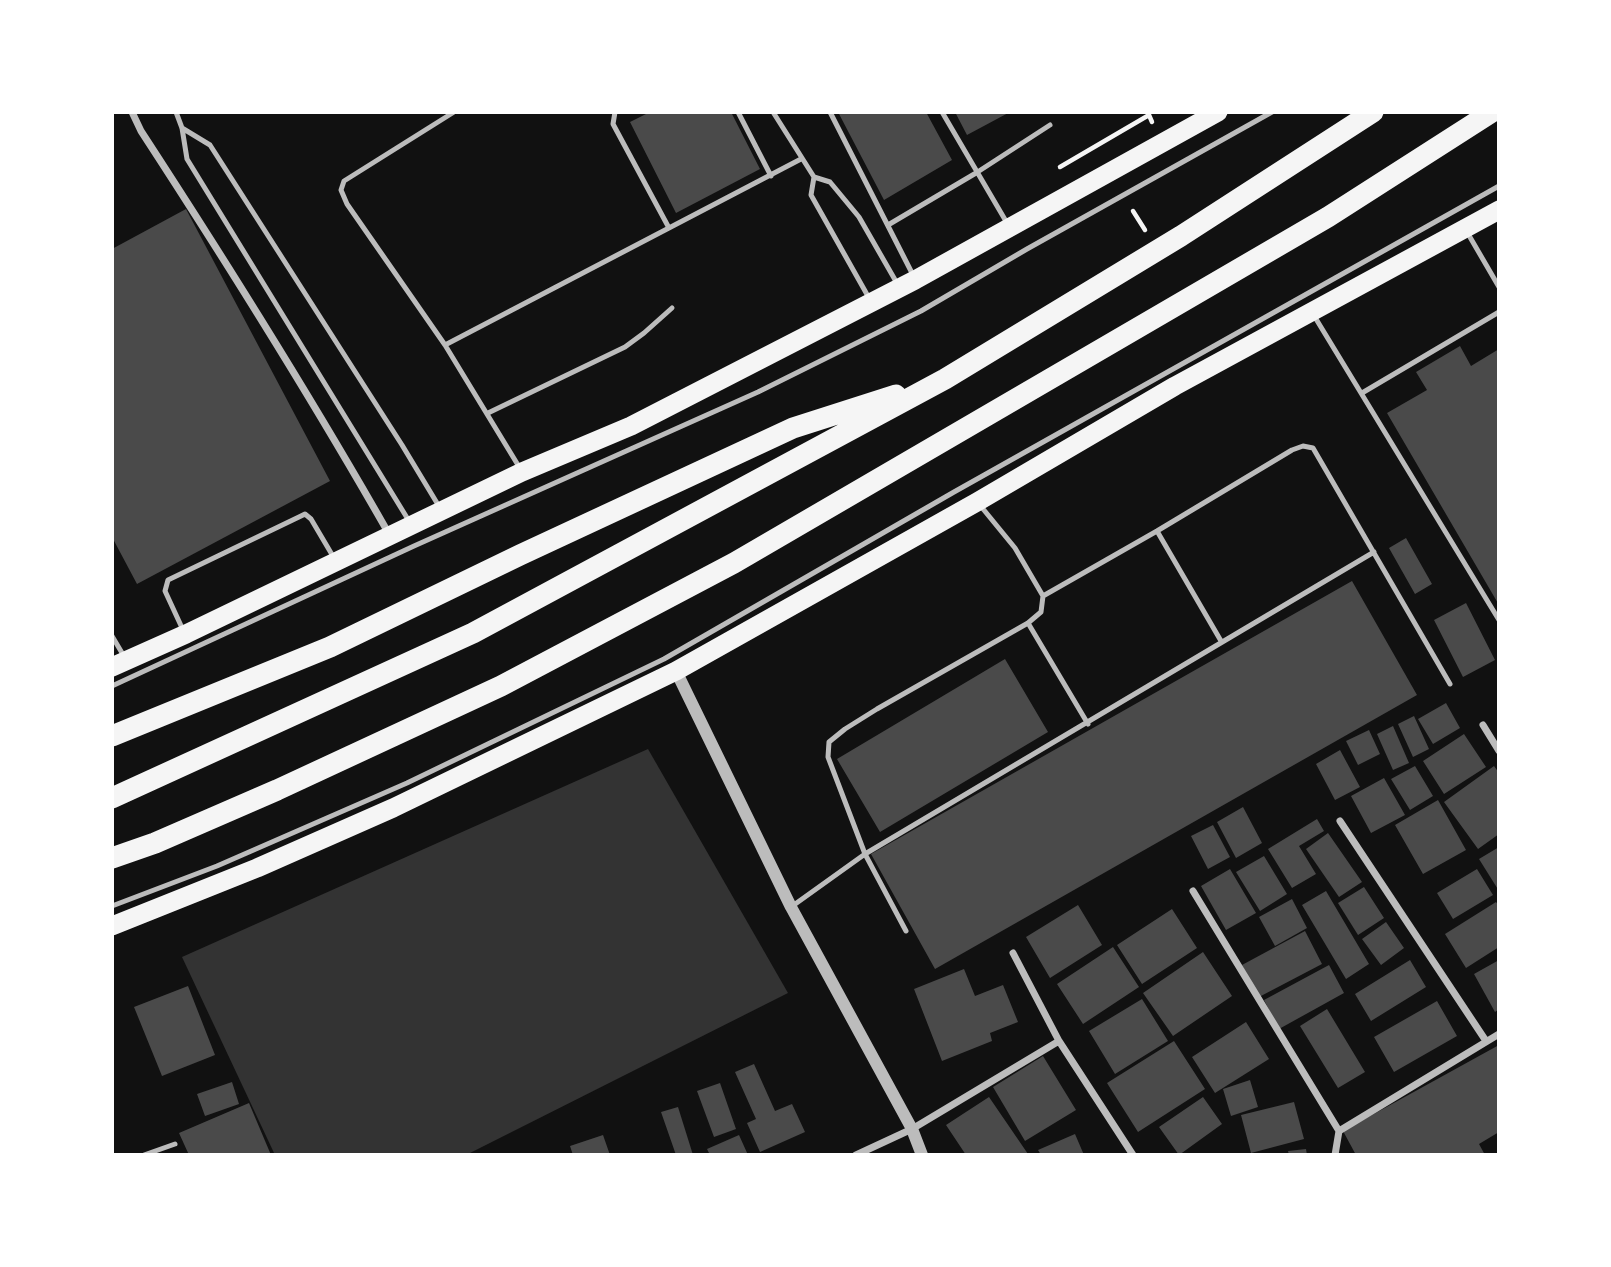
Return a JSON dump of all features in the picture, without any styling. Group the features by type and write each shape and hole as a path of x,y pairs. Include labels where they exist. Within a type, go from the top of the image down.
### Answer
{"highway":[{"path":"119,664 522,472 631,426 872,303 1218,112"},
{"path":"112,798 473,634 944,379 1181,236 1373,112"},
{"path":"112,858 155,843 265,795 501,686 734,563 1328,217 1492,112"},
{"path":"112,926 257,868 393,808 676,671 977,502 1175,386 1499,209"},
{"path":"112,736 331,647 520,555 793,428 944,379"}],"street":[{"path":"132,112 141,131 317,409 390,534"},
{"path":"676,671 791,907 912,1129 922,1155"},
{"path":"1483,725 1499,751"},
{"path":"1340,821 1486,1041"},
{"path":"1192,891 1339,1131 1335,1155"},
{"path":"1013,953 1059,1041 1133,1155"},
{"path":"1339,1131 1499,1034"},
{"path":"856,1155 912,1129 1059,1041"}],"lane":[{"path":"176,112 182,128 187,159 411,524"},
{"path":"454,112 344,181 341,190 347,204 488,413 522,472"},
{"path":"615,112 613,124 669,228"},
{"path":"738,112 771,176"},
{"path":"773,112 814,177 830,182 907,284"},
{"path":"830,112 888,225 907,284"},
{"path":"942,112 1011,228"},
{"path":"112,686 414,546 758,392 921,311 1027,248 1272,112"},
{"path":"888,225 1050,125"},
{"path":"182,128 210,145 402,445 441,511"},
{"path":"444,345 801,159"},
{"path":"814,177 811,195 872,303"},
{"path":"112,906 217,866 407,783 664,659 978,478 1499,186"},
{"path":"1464,228 1499,287"},
{"path":"488,413 625,347 644,334 672,308"},
{"path":"1311,311 1499,620"},
{"path":"1362,393 1499,312"},
{"path":"1043,596 1292,450 1303,446 1313,448 1450,684"},
{"path":"906,931 865,854 828,757 829,742 877,709 1028,623 1041,612 1043,596 1015,548 977,502"},
{"path":"186,634 165,591 168,580 305,514 335,561"},
{"path":"1157,531 1221,641"},
{"path":"791,907 865,854 1374,552"},
{"path":"1028,623 1088,723"},
{"path":"112,636 119,664"},
{"path":"144,1155 175,1144"}],"path":[{"path":"1054,171 1149,115"}],"shaded area":[{"path":"648,749 788,993 466,1155 275,1155 182,957"}],"building":[{"path":"650,112 731,112 760,169 676,213 630,122"},
{"path":"838,112 926,112 952,160 884,200"},
{"path":"955,112 1010,112 967,135"},
{"path":"186,209 330,481 137,584 112,537 112,249"},
{"path":"1460,346 1471,366 1499,349 1499,605 1387,413 1427,390 1416,372"},
{"path":"1406,538 1432,584 1415,594 1389,548"},
{"path":"1352,581 1417,695 935,969 871,854"},
{"path":"1466,603 1495,660 1463,677 1434,620"},
{"path":"1005,659 1048,732 880,832 837,759"},
{"path":"1446,703 1460,728 1433,744 1418,719"},
{"path":"1414,716 1429,749 1413,757 1398,724"},
{"path":"1393,726 1409,763 1393,770 1377,734"},
{"path":"1369,730 1380,754 1358,765 1346,741"},
{"path":"1464,734 1486,767 1444,794 1423,761"},
{"path":"1340,750 1360,787 1335,800 1316,764"},
{"path":"1415,766 1433,796 1410,810 1391,779"},
{"path":"1494,766 1499,773 1499,834 1478,849 1444,802"},
{"path":"1384,778 1405,815 1371,833 1351,796"},
{"path":"1438,800 1466,850 1423,874 1395,825"},
{"path":"1243,807 1262,843 1236,858 1217,822"},
{"path":"1317,819 1324,831 1299,846 1316,874 1292,888 1268,849"},
{"path":"1213,825 1230,857 1208,869 1191,836"},
{"path":"1328,833 1362,882 1339,897 1306,849"},
{"path":"1499,847 1499,891 1479,859"},
{"path":"1264,856 1287,894 1260,911 1236,872"},
{"path":"1230,869 1256,913 1226,930 1201,886"},
{"path":"1477,869 1493,895 1453,919 1437,893"},
{"path":"1364,887 1384,918 1358,935 1338,903"},
{"path":"1326,891 1369,964 1346,979 1302,905"},
{"path":"1292,899 1307,928 1275,946 1259,917"},
{"path":"1496,902 1499,906 1499,947 1466,968 1445,934"},
{"path":"1078,905 1102,945 1050,978 1026,937"},
{"path":"1172,909 1197,948 1142,984 1117,945"},
{"path":"1386,922 1404,948 1381,965 1362,939"},
{"path":"1305,931 1322,964 1259,997 1242,965"},
{"path":"1113,947 1139,987 1083,1024 1057,984"},
{"path":"1203,952 1232,996 1173,1036 1143,993"},
{"path":"1410,960 1426,987 1371,1021 1355,994"},
{"path":"1499,960 1499,1009 1495,1012 1474,974"},
{"path":"1329,965 1344,993 1279,1029 1264,1000"},
{"path":"964,969 975,996 1003,985 1018,1022 990,1033 992,1041 942,1061 914,989"},
{"path":"188,986 215,1055 162,1076 134,1007"},
{"path":"1142,999 1168,1041 1115,1074 1089,1031"},
{"path":"1437,1001 1457,1036 1394,1072 1374,1037"},
{"path":"1327,1009 1365,1072 1338,1088 1300,1026"},
{"path":"1246,1022 1269,1059 1215,1093 1192,1057"},
{"path":"1174,1041 1205,1089 1138,1132 1107,1083"},
{"path":"1499,1045 1499,1132 1479,1144 1485,1155 1356,1155 1343,1131"},
{"path":"1043,1056 1076,1110 1025,1141 993,1087"},
{"path":"754,1064 775,1111 792,1104 805,1132 760,1152 747,1123 756,1119 735,1072"},
{"path":"1250,1080 1258,1107 1231,1116 1223,1089"},
{"path":"232,1082 239,1104 205,1116 197,1094"},
{"path":"720,1083 736,1129 714,1137 697,1091"},
{"path":"989,1097 1028,1154 966,1155 946,1125"},
{"path":"1203,1097 1222,1124 1179,1155 1159,1127"},
{"path":"1294,1102 1304,1139 1251,1153 1241,1115"},
{"path":"249,1103 271,1155 189,1155 179,1133"},
{"path":"678,1107 693,1155 676,1155 661,1112"},
{"path":"1075,1134 1084,1155 1041,1155 1038,1150"},
{"path":"603,1135 610,1155 573,1155 570,1146"},
{"path":"739,1135 748,1155 710,1155 707,1149"},
{"path":"1306,1149 1307,1155 1289,1155 1288,1151"}]}
